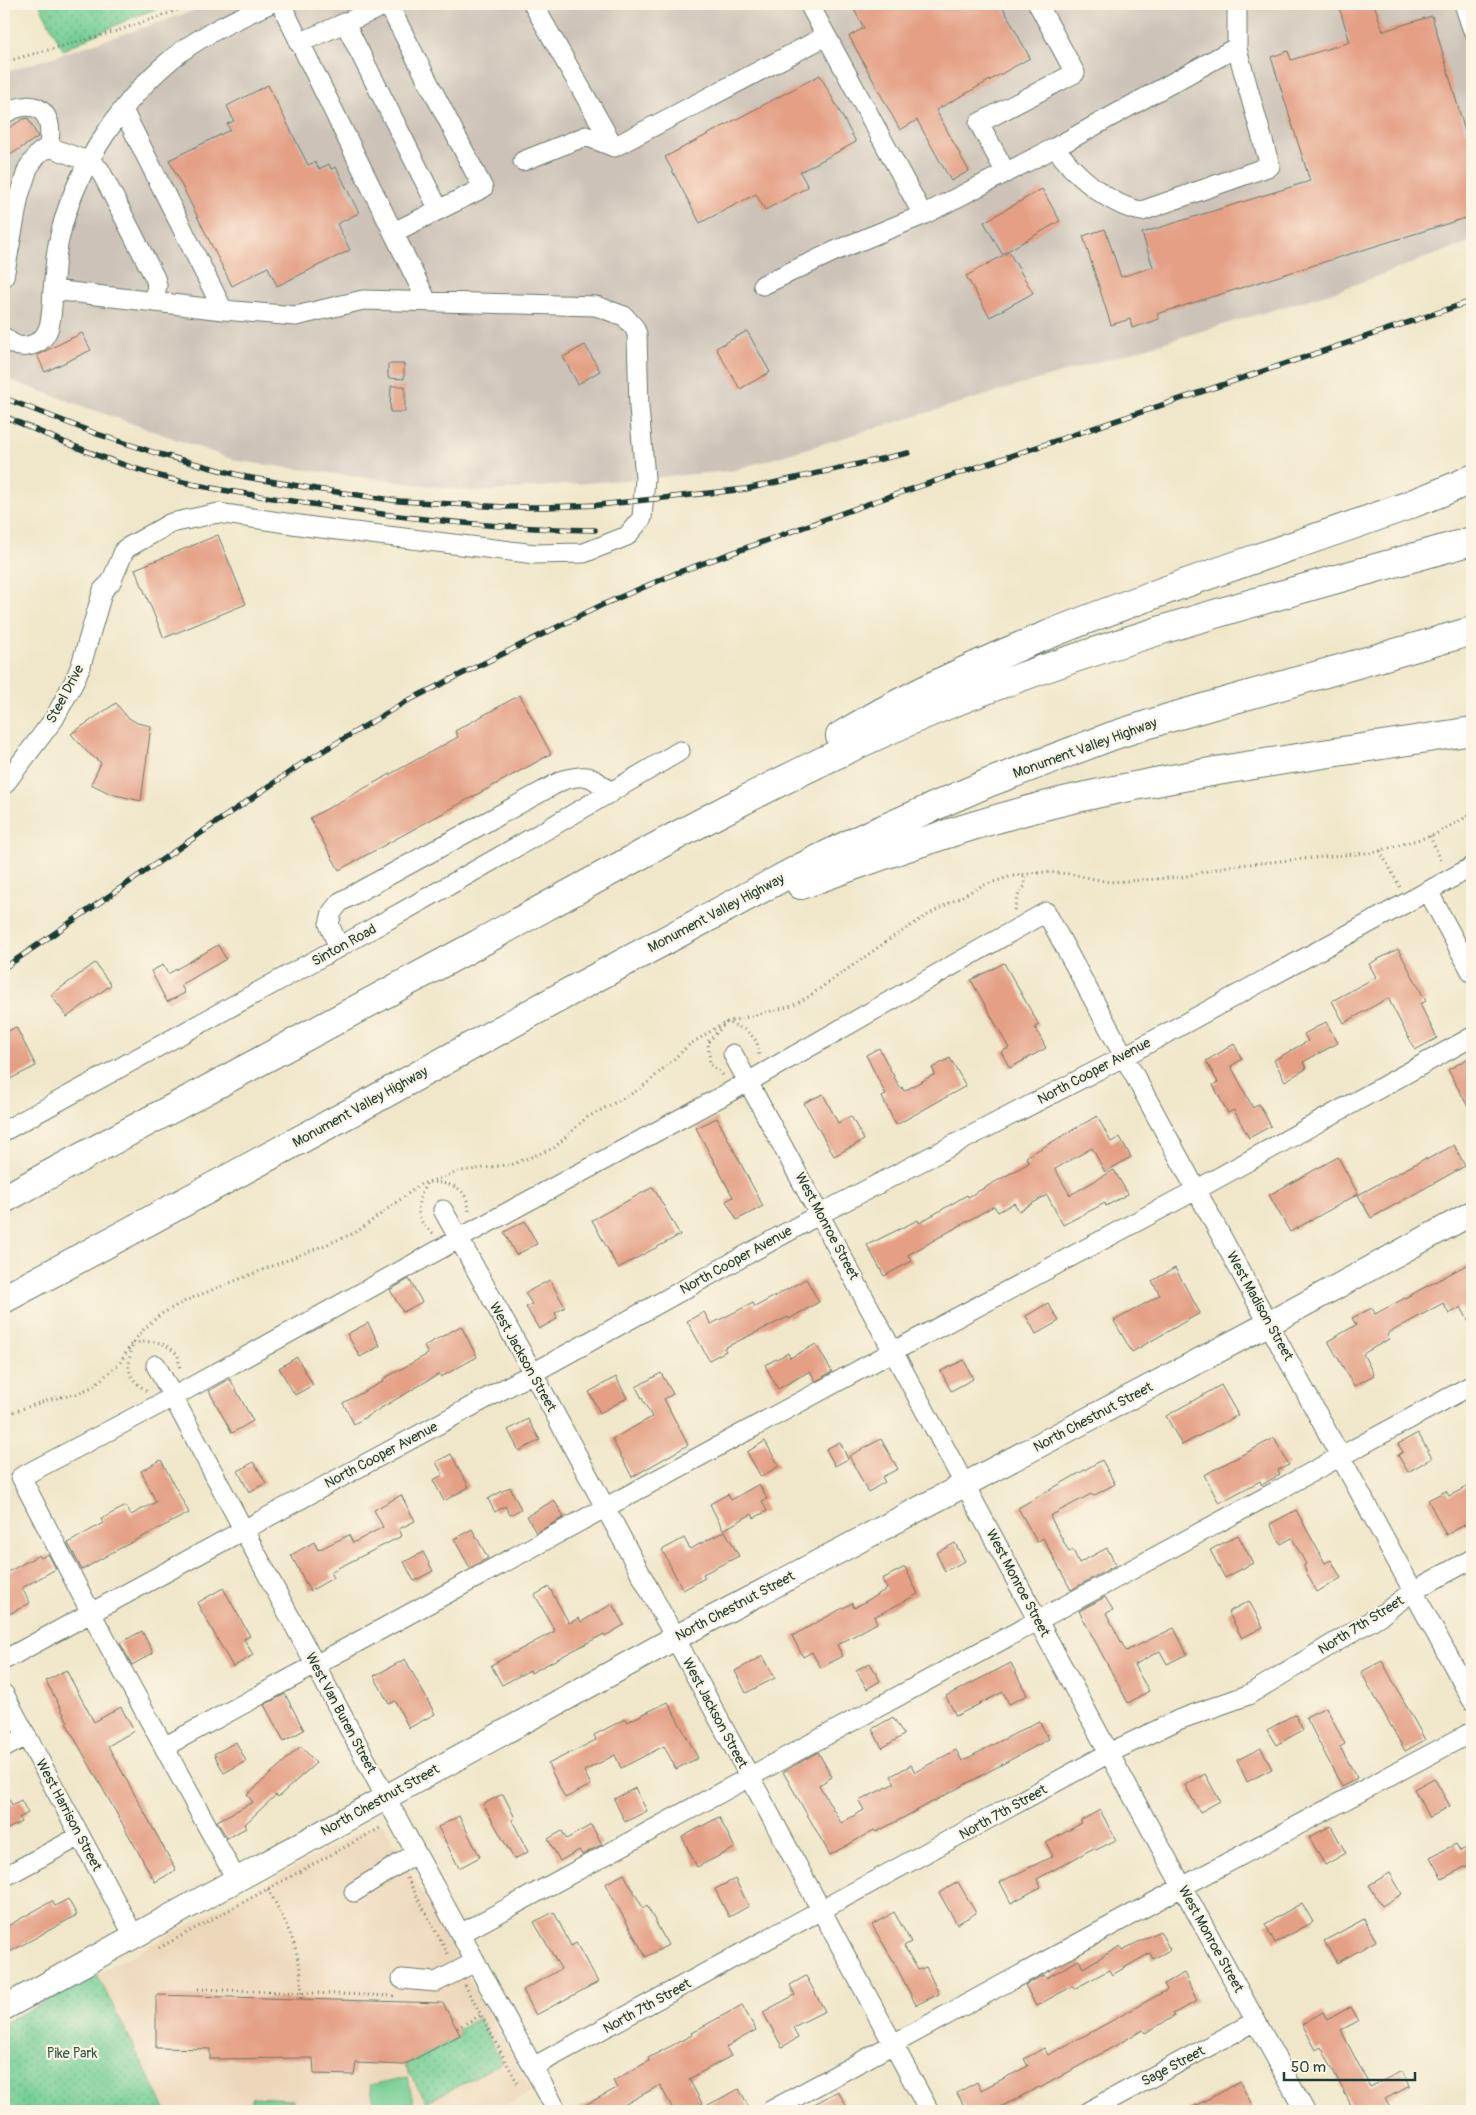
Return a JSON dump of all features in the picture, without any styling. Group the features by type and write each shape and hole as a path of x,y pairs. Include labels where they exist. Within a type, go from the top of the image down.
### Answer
{"highway":[{"path":"720,811 791,765 881,712 1011,649 1094,616 1349,526 1472,479"},
{"path":"4,1199 432,969 720,811 872,738 1045,667 1132,638 1472,541"},
{"name":"Monument Valley Highway","path":"4,1299 667,939 855,841 988,783 1059,755 1165,719 1472,631"},
{"path":"667,939 768,897 833,873 1015,813 1099,793 1152,783 1472,731"}],"main road":[{"name":"North Chestnut Street","path":"4,2008 385,1796 676,1638 1270,1323 1472,1213"}],"street":[{"path":"4,336 16,346 25,347 43,339 50,325 59,241 63,226 78,186 90,162 105,134 123,110 142,87 181,52 222,27 269,4"},
{"path":"281,4 428,301"},
{"path":"299,43 388,4 483,188 394,232"},
{"path":"533,4 614,146"},
{"path":"809,4 923,214"},
{"path":"1006,173 979,123 1075,73 1038,4"},
{"path":"1056,147 1069,167 1078,176 1124,206 1142,211 1270,166 1241,68 1237,47 1237,4"},
{"path":"1464,4 1472,28"},
{"path":"345,23 439,210"},
{"path":"523,161 586,136 614,146 826,36"},
{"path":"763,285 842,248 923,214 1006,173 1237,47"},
{"path":"4,114 27,105 40,110 45,114 51,130 48,148"},
{"path":"123,110 222,310"},
{"path":"4,277 19,196 28,168 38,154 48,148 60,150 90,162 104,176 155,278 154,302"},
{"name":"Steel Drive","path":"4,785 54,719 74,682 82,665 103,590 111,582 125,549 171,523 218,513 408,540 535,554 584,553 627,536 642,518 645,478 639,406 637,334 630,321 609,309 596,306 363,300 296,316 222,310 53,290"},
{"name":"Sinton Road","path":"4,1131 339,948 611,793 680,751"},
{"path":"339,948 329,924 332,912 340,902 563,780 580,776 592,777 611,793"},
{"name":"North Cooper Avenue","path":"4,1660 533,1373 820,1214 1123,1057 1472,866"},
{"path":"1428,891 1472,973"},
{"name":"West Madison Street","path":"1017,928 1046,912 1123,1057 1270,1323 1472,1700"},
{"path":"236,1879 91,1613 21,1477 173,1397 458,1239 748,1082 1017,928"},
{"path":"164,1747 894,1351 1196,1190 1472,1037"},
{"name":"West Monroe Street","path":"733,1054 966,1484 1109,1754 1305,2111"},
{"name":"West Jackson Street","path":"443,1210 606,1508 929,2111"},
{"name":"West Van Buren Street","path":"156,1365 385,1796 557,2111"},
{"path":"460,1934 1038,1620 1342,1458 1472,1385"},
{"name":"North 7th Street","path":"533,2068 1109,1754 1178,1720 1248,1695 1384,1613 1413,1591 1472,1559"},
{"name":"West Harrison Street","path":"4,1694 134,1936"},
{"path":"770,2111 1182,1886 1472,1732"},
{"path":"4,1748 26,1736"},
{"path":"4,1877 80,1836"},
{"path":"354,1892 416,1853"},
{"path":"400,1988 436,1982 475,1962"},
{"name":"Sage Street","path":"1089,2111 1256,2021"}],"path":[{"path":"4,62 117,31 195,4"},
{"path":"1430,836 1449,879"},
{"path":"1380,851 1408,902"},
{"path":"1017,928 1014,916 1019,892 1025,886 1024,875"},
{"path":"301,1999 301,1970 293,1938 268,1889 380,1828"},
{"path":"459,1990 465,1986"},
{"path":"198,1989 302,1993 400,1988"},
{"path":"457,2028 481,2015"}],"shaded area":[{"path":"215,4 1472,4 1472,241 1340,290 731,471 479,492 237,461 4,378 4,73"},
{"path":"377,1823 384,1825 532,2092 495,2111 166,2111 97,1974"}],"green space":[{"path":"39,4 171,4 131,18 63,50"},
{"name":"Pike Park","path":"97,1974 166,2111 4,2111 4,2023"},
{"path":"479,2018 502,2063 427,2102 404,2065 461,2035 458,2030"},
{"path":"408,2077 413,2103 376,2110 370,2085"},
{"path":"252,2097 293,2099 292,2111 251,2111"}],"building":[{"path":"851,4 1001,4 1030,58 936,110 969,171 951,181 917,120 900,130 849,36 864,28"},
{"path":"1338,4 1374,4 1383,31 1432,16 1465,131 1472,135 1472,216 1157,314 1159,319 1132,328 1130,319 1111,325 1083,236 1105,229 1121,277 1153,267 1142,233 1310,181 1271,57 1288,51 1291,60 1350,42"},
{"path":"820,75 856,142 800,172 808,187 765,210 756,194 700,223 665,157"},
{"path":"268,85 308,165 315,162 319,169 329,164 331,169 336,167 359,213 337,224 350,250 277,286 268,267 232,286 169,160 230,130 227,124 234,121 227,106"},
{"path":"28,118 38,137 4,159 4,131 23,119"},
{"path":"1042,189 1060,221 1002,254 984,222"},
{"path":"1009,252 1033,293 990,317 966,276"},
{"path":"747,331 770,372 740,389 716,348"},
{"path":"82,333 91,350 45,372 37,355"},
{"path":"585,345 600,371 578,384 563,357"},
{"path":"388,364 404,364 404,379 388,378"},
{"path":"391,386 405,386 405,412 390,412"},
{"path":"218,535 246,604 164,638 135,569"},
{"path":"520,695 551,754 339,870 310,818 458,737 455,731"},
{"path":"116,703 126,716 137,723 151,726 141,801 111,794 91,784 101,763 87,752 71,734"},
{"path":"218,945 226,959 181,985 185,993 167,1002 151,971 163,965 168,974"},
{"path":"1398,949 1426,1001 1420,1004 1437,1038 1415,1050 1388,998 1344,1023 1332,1001 1376,977 1369,964"},
{"path":"95,963 111,985 67,1017 51,995"},
{"path":"1004,963 1039,1025 1035,1027 1046,1048 1010,1068 1001,1052 1009,1048 971,980"},
{"path":"1326,1022 1338,1043 1303,1062 1306,1069 1285,1081 1274,1060 1308,1041 1304,1034"},
{"path":"16,1027 36,1066 4,1082 4,1033"},
{"path":"1234,1044 1242,1059 1231,1066 1253,1108 1259,1104 1271,1126 1249,1138 1234,1110 1228,1113 1213,1085 1218,1082 1206,1061"},
{"path":"879,1048 900,1088 902,1087 904,1091 935,1074 932,1068 950,1058 966,1086 896,1125 882,1097 886,1095 866,1055"},
{"path":"1472,1056 1472,1114 1448,1070"},
{"path":"823,1094 838,1123 851,1116 864,1140 834,1156 804,1103"},
{"path":"1097,1116 1111,1142 1120,1137 1131,1157 1105,1172 1092,1148 1055,1169 1070,1195 1114,1170 1128,1194 1106,1206 1105,1203 1063,1225 1047,1195 1019,1211 1014,1203 998,1212 994,1206 908,1255 912,1261 884,1276 867,1245 918,1220 919,1223 967,1195 968,1197 1029,1163 1026,1157"},
{"path":"717,1118 763,1206 737,1220 726,1201 733,1197 696,1128"},
{"path":"1454,1145 1465,1166 1371,1218 1358,1195"},
{"path":"1338,1157 1358,1194 1290,1232 1269,1195"},
{"path":"653,1187 680,1235 618,1268 592,1220"},
{"path":"525,1221 537,1244 516,1255 504,1232"},
{"path":"1472,1262 1472,1328 1461,1307 1449,1314 1443,1303 1387,1334 1389,1339 1363,1354 1374,1375 1354,1386 1328,1341 1356,1325 1352,1318 1372,1308 1375,1314"},
{"path":"1175,1268 1200,1313 1132,1352 1114,1321 1160,1295 1152,1281"},
{"path":"409,1279 422,1302 403,1312 390,1290"},
{"path":"806,1279 819,1302 789,1319 788,1317 724,1348 726,1351 709,1360 687,1321 704,1312 711,1324 753,1303 755,1307"},
{"path":"550,1280 565,1307 555,1313 557,1319 539,1329 526,1307 532,1304 525,1293"},
{"path":"1048,1303 1059,1321 1036,1334 1026,1316"},
{"path":"368,1323 380,1346 360,1357 347,1334"},
{"path":"461,1326 477,1357 441,1377 439,1374 354,1424 343,1403 428,1354 424,1346"},
{"path":"816,1344 832,1372 816,1381 810,1371 778,1389 765,1365 788,1353 790,1358"},
{"path":"297,1357 313,1385 295,1395 279,1368"},
{"path":"964,1360 973,1379 951,1391 941,1371"},
{"path":"661,1373 673,1394 664,1399 688,1445 632,1477 612,1439 652,1417 636,1387"},
{"path":"616,1377 627,1398 600,1413 589,1392"},
{"path":"230,1379 253,1421 232,1433 209,1391"},
{"path":"1221,1385 1238,1415 1182,1445 1166,1416"},
{"path":"528,1419 540,1440 519,1451 508,1430"},
{"path":"1418,1433 1432,1458 1408,1472 1398,1455 1403,1452 1398,1444"},
{"path":"1274,1438 1289,1465 1278,1470 1280,1474 1262,1485 1260,1481 1219,1503 1204,1475"},
{"path":"881,1439 898,1469 882,1477 885,1482 868,1492 849,1456"},
{"path":"765,1441 779,1466 761,1477 747,1452"},
{"path":"840,1442 848,1459 835,1466 826,1449"},
{"path":"451,1454 469,1487 444,1501 433,1480 443,1475 436,1462"},
{"path":"161,1460 189,1513 82,1570 68,1543 103,1523 101,1519 126,1506 131,1515 156,1502 141,1471"},
{"path":"1102,1460 1115,1484 1093,1496 1091,1494 1050,1516 1069,1552 1073,1550 1079,1563 1107,1548 1116,1565 1071,1590 1043,1538 1037,1542 1018,1508"},
{"path":"254,1462 266,1483 249,1492 238,1471"},
{"path":"759,1484 767,1499 762,1501 767,1511 754,1518 752,1514 723,1530 710,1504 728,1494 731,1500"},
{"path":"1472,1484 1472,1521 1446,1535 1428,1500 1446,1491 1449,1496"},
{"path":"510,1487 521,1509 510,1515 505,1506 495,1512 488,1499"},
{"path":"401,1495 415,1521 399,1529 402,1536 330,1572 333,1578 310,1591 291,1555 314,1542 318,1550 349,1535 353,1543 383,1527 374,1510"},
{"path":"554,1500 564,1517 536,1533 527,1516"},
{"path":"1296,1510 1325,1563 1331,1560 1341,1578 1317,1592 1306,1572 1304,1565 1306,1564 1292,1538 1281,1544 1270,1524"},
{"path":"472,1529 488,1558 470,1568 454,1539"},
{"path":"725,1531 739,1556 703,1574 705,1578 683,1590 662,1550 684,1538 690,1549"},
{"path":"1238,1535 1253,1563 1225,1578 1210,1550"},
{"path":"955,1543 965,1561 945,1571 936,1553"},
{"path":"423,1552 433,1571 414,1581 404,1562"},
{"path":"48,1554 56,1569 22,1588 30,1603 9,1614 4,1604 4,1574 39,1555 41,1558"},
{"path":"905,1567 918,1594 874,1617 877,1623 837,1645 843,1656 821,1668 812,1652 803,1657 792,1636 852,1603 854,1608 887,1589 882,1579"},
{"path":"549,1587 569,1623 579,1618 581,1622 612,1604 624,1625 531,1673 530,1670 502,1685 491,1665 555,1631 535,1595"},
{"path":"223,1588 250,1636 244,1639 253,1655 233,1667 197,1603"},
{"path":"1105,1597 1113,1610 1106,1613 1126,1651 1174,1628 1187,1654 1167,1664 1160,1651 1134,1665 1149,1691 1128,1703 1079,1611"},
{"path":"1249,1601 1263,1627 1242,1638 1228,1612"},
{"path":"142,1631 153,1653 132,1665 120,1643"},
{"path":"763,1656 775,1678 746,1693 735,1671"},
{"path":"405,1659 435,1714 409,1728 395,1701 389,1704 374,1676"},
{"path":"1382,1661 1425,1740 1405,1751 1361,1672"},
{"path":"870,1663 880,1681 867,1689 856,1670"},
{"path":"1011,1663 1027,1695 1009,1704 1003,1692 956,1716 946,1696"},
{"path":"66,1670 94,1722 121,1707 134,1731 108,1746 176,1870 155,1882 66,1723 68,1722 46,1681"},
{"path":"285,1694 304,1730 284,1741 264,1705"},
{"path":"668,1702 698,1758 676,1769 664,1746 621,1768 615,1755 584,1771 591,1785 565,1798 548,1764 596,1740 594,1735 625,1719 627,1722"},
{"path":"1326,1707 1345,1744 1340,1747 1357,1778 1342,1787 1306,1717"},
{"path":"1295,1714 1303,1730 1276,1745 1267,1730"},
{"path":"893,1717 904,1735 882,1748 872,1729"},
{"path":"1039,1721 1049,1739 830,1855 783,1772 818,1752 832,1777 819,1785 841,1823 864,1810 859,1801 895,1783 891,1776 911,1765 915,1772 956,1750 962,1761"},
{"path":"236,1742 246,1761 224,1773 214,1754"},
{"path":"301,1746 316,1763 278,1797 276,1795 244,1825 246,1828 227,1838 217,1821 253,1802 247,1795"},
{"path":"1261,1748 1272,1769 1247,1782 1237,1760"},
{"path":"1205,1774 1220,1801 1200,1812 1185,1785"},
{"path":"1434,1778 1450,1806 1429,1818 1414,1789"},
{"path":"635,1788 647,1811 625,1822 614,1799"},
{"path":"4,1789 12,1805 21,1800 28,1813 19,1818 21,1822 4,1831"},
{"path":"503,1794 515,1818 512,1820 528,1852 514,1859 483,1804"},
{"path":"1100,1810 1116,1840 1096,1850 1094,1848 1037,1879 1041,1887 1011,1903 1000,1882 1053,1856 1046,1843 1082,1823 1080,1821"},
{"path":"459,1816 480,1857 459,1868 438,1827"},
{"path":"719,1817 735,1848 697,1867 682,1837"},
{"path":"591,1825 602,1844 582,1855 579,1850 560,1861 548,1839 562,1831 566,1839"},
{"path":"1331,1826 1346,1853 1325,1865 1309,1837"},
{"path":"1456,1844 1460,1851 1472,1845 1472,1863 1442,1879 1430,1857"},
{"path":"1390,1873 1402,1894 1382,1906 1369,1885"},
{"path":"624,1874 643,1908 647,1906 668,1945 646,1957 605,1884"},
{"path":"735,1879 749,1906 729,1917 715,1889"},
{"path":"958,1882 976,1913 957,1924 939,1893"},
{"path":"68,1899 77,1915 4,1955 4,1928 52,1901 55,1906"},
{"path":"1302,1903 1313,1922 1275,1943 1265,1924"},
{"path":"554,1912 571,1946 576,1943 598,1982 536,2015 523,1990 561,1969 534,1922"},
{"path":"894,1912 911,1942 904,1946 918,1970 926,1967 939,1994 916,2005 872,1925"},
{"path":"1364,1919 1376,1941 1337,1963 1324,1941"},
{"path":"1160,1931 1170,1950 1153,1959 1150,1953 1112,1975 1109,1970 1074,1989 1073,1986 1036,2006 1025,1985 1044,1975 1046,1978 1079,1960 1083,1968 1120,1946 1122,1950"},
{"path":"1184,1973 1197,2001 1173,2014 1175,2016 1145,2033 1143,2030 1040,2088 993,2111 967,2111 957,2093 977,2082 981,2090 1028,2066 1024,2059 1044,2048 1048,2055 1097,2029 1167,1990 1164,1984"},
{"path":"806,1976 825,2011 793,2027 798,2038 782,2047 763,2012 795,1995 790,1985"},
{"path":"156,1995 443,2003 460,2035 404,2065 356,2063 354,2075 314,2074 313,2058 210,2059 210,2049 156,2048"},
{"path":"742,2005 756,2030 726,2047 731,2056 689,2079 704,2107 739,2089 751,2111 674,2111 660,2085 622,2106 624,2111 574,2111 617,2088 613,2081 649,2061 648,2058 692,2035 691,2033"},
{"path":"1350,2007 1358,2021 1341,2030 1370,2087 1402,2071 1410,2086 1385,2099 1392,2111 1354,2111 1321,2047 1316,2050 1302,2024 1323,2012 1327,2020"},
{"path":"1240,2082 1255,2111 1185,2111 1218,2094"},
{"path":"838,2091 849,2111 802,2111"}],"railway":[{"path":"4,968 303,763 405,702 602,605 679,572 876,501 1472,301"},
{"path":"4,398 97,434 159,454 246,477 399,501 505,507 599,505 746,489 908,453"},
{"path":"4,416 117,463 174,480 211,488 413,518 485,525 595,530"}]}
